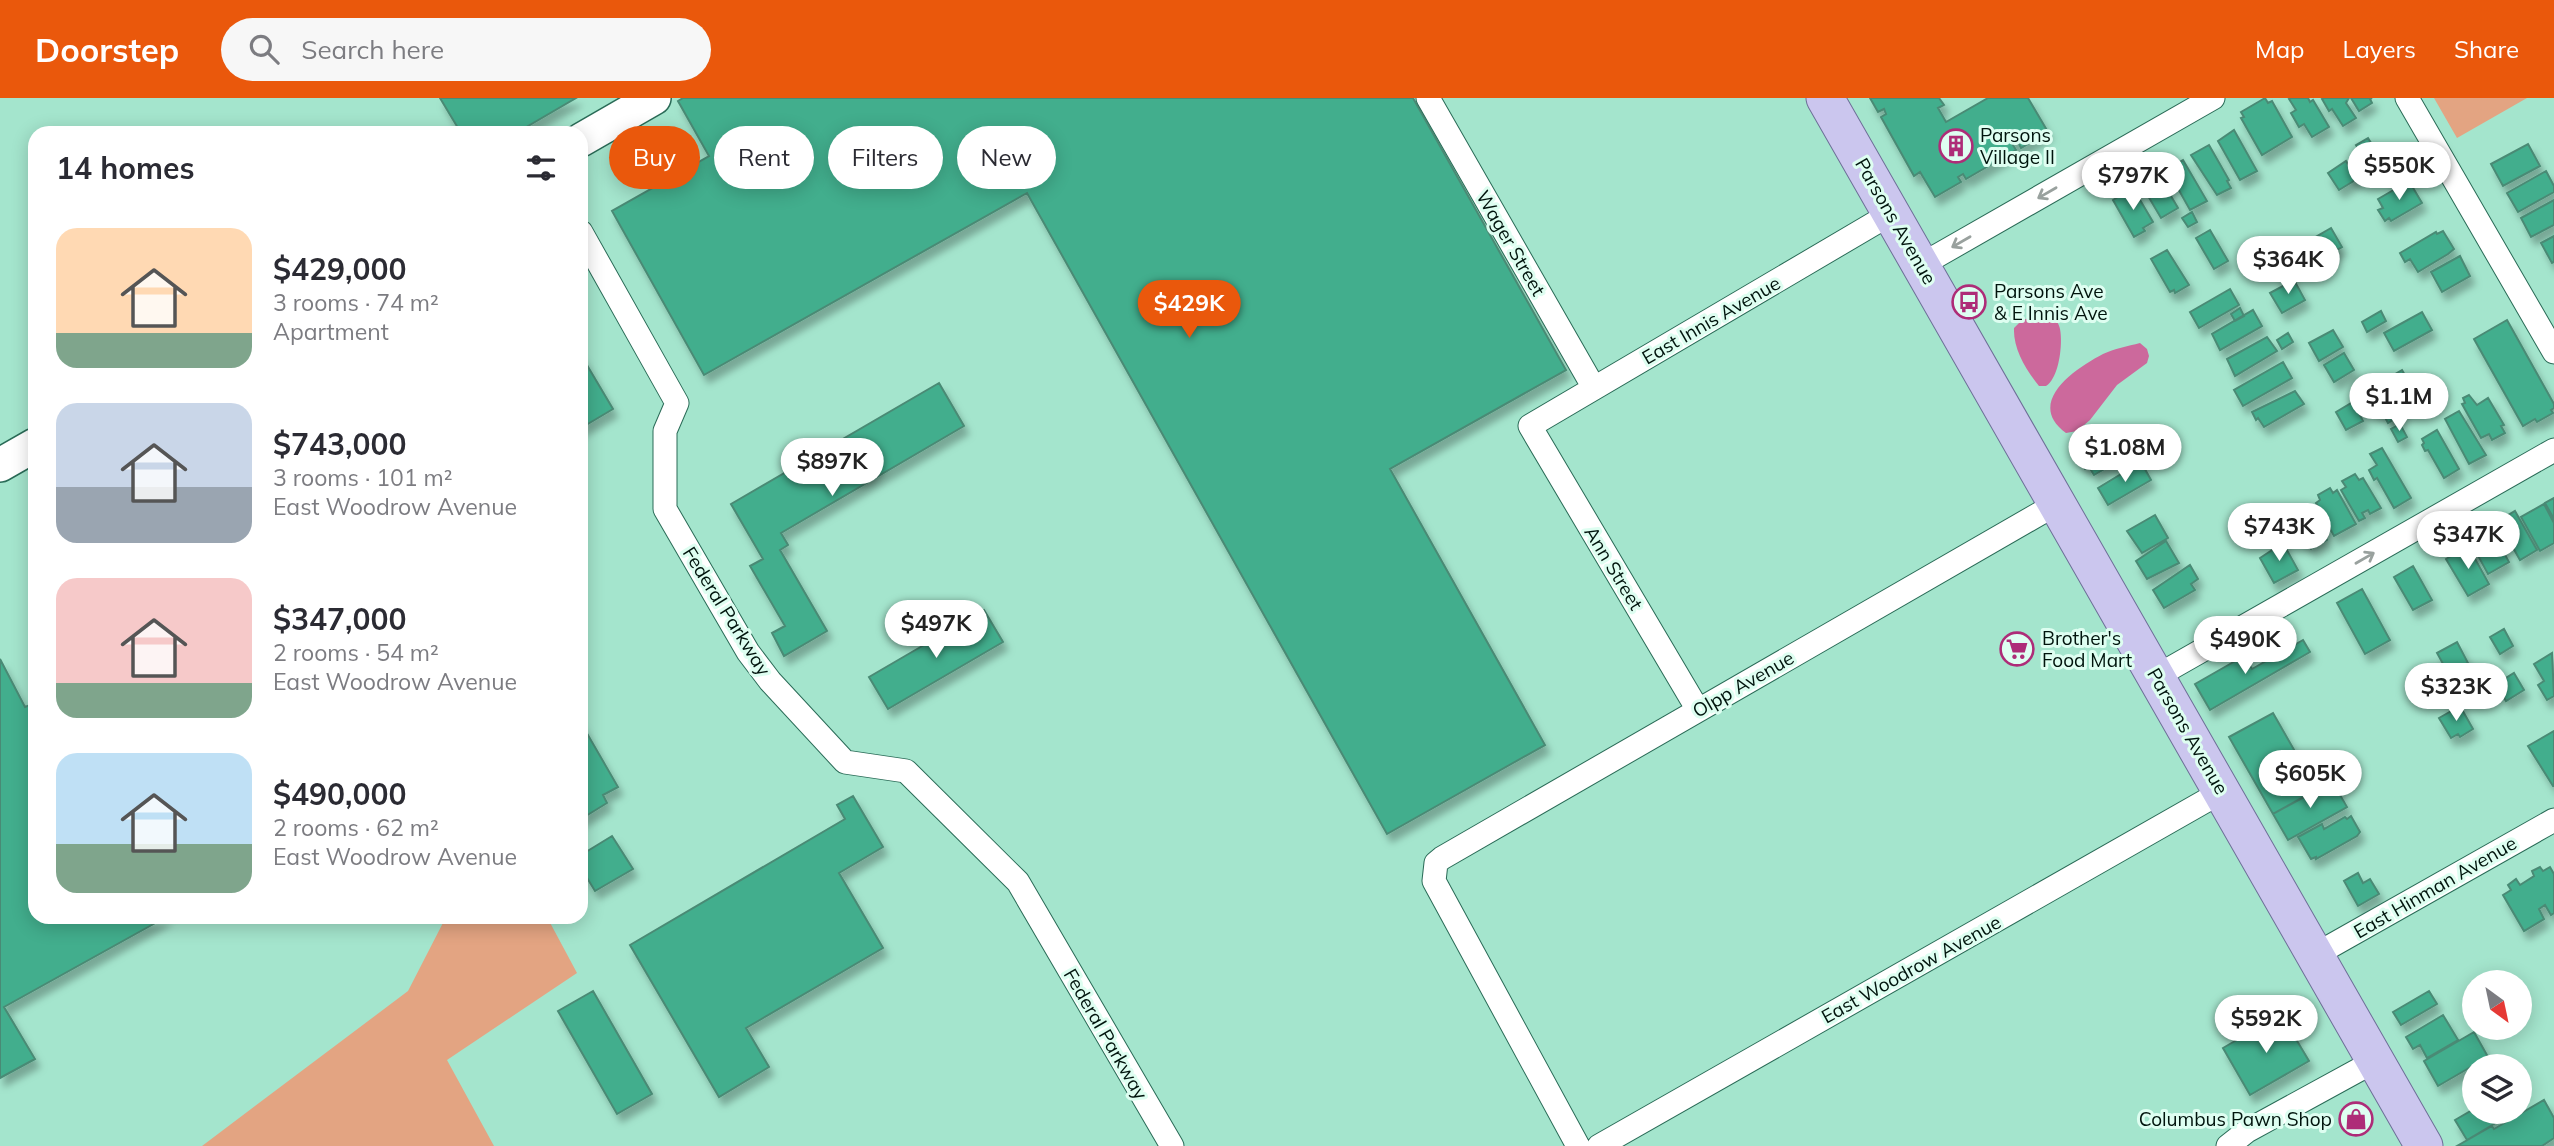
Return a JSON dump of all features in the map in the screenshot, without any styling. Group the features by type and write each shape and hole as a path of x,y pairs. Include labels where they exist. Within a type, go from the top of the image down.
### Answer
{"main road":[{"name":"Parsons Avenue","path":"1825,98 2424,1146"}],"street":[{"path":"588,136 654,98"},
{"name":"Wager Street","path":"1428,98 1594,388"},
{"path":"1921,265 2213,98"},
{"path":"2407,98 2554,352"},
{"name":"East Innis Avenue","path":"1530,426 1892,214"},
{"name":"Federal Parkway","path":"588,244 677,403 665,431 665,509 748,652 770,681 845,762 906,771 1018,882 1172,1146"},
{"name":"Ann Street","path":"1530,426 1698,710"},
{"path":"0,465 28,449"},
{"path":"2157,676 2554,450"},
{"name":"Olpp Avenue","path":"1578,1146 1434,881 1436,863 2058,503"},
{"name":"East Woodrow Avenue","path":"1599,1146 2222,791"},
{"name":"East Hinman Avenue","path":"2315,955 2554,820"},
{"path":"2228,1146 2247,1131 2375,1061"}],"shaded area":[{"path":"2434,98 2527,98 2457,138"},
{"path":"2043,312 2052,314 2057,321 2061,343 2054,376 2046,386 2039,386 2021,359 2014,328 2021,321"},
{"path":"2140,343 2147,349 2147,363 2117,385 2090,420 2077,431 2066,433 2055,422 2050,410 2058,388 2079,368 2103,354"},
{"path":"442,924 551,924 577,973 447,1060 494,1146 202,1146 408,991"}],"building":[{"path":"440,98 576,98 528,126 457,126"},
{"path":"683,98 1413,98 1566,370 1390,469 1545,745 1387,834 1027,193 704,375 612,211 651,189 700,189 700,161 709,156 700,140 700,126 692,126 678,101"},
{"name":"Parsons Village II","path":"1870,98 1939,98 1944,105 1938,108 1946,122 1988,98 2028,98 2048,132 2021,148 2018,142 2013,145 2016,150 1966,179 1963,174 1958,177 1961,182 1935,197 1920,172 1914,176 1881,117 1886,114 1884,109 1878,112"},
{"path":"2265,98 2268,103 2272,101 2292,137 2262,155 2241,118 2244,117 2241,112"},
{"path":"2308,98 2310,102 2313,100 2329,127 2312,137 2304,124 2299,127 2291,113 2296,110 2289,99"},
{"path":"2349,98 2346,103 2356,118 2343,126 2332,109 2329,111 2322,99"},
{"path":"2351,98 2372,98 2372,103 2359,111"},
{"path":"2234,130 2257,171 2240,180 2218,141"},
{"path":"2368,138 2379,156 2367,163 2356,145"},
{"path":"2528,144 2540,166 2503,186 2491,164"},
{"path":"2209,145 2231,188 2217,195 2191,155"},
{"path":"2183,160 2207,201 2190,210 2167,169"},
{"path":"2346,161 2357,179 2339,190 2328,173"},
{"path":"2546,171 2554,186 2554,192 2518,212 2507,193"},
{"path":"2158,174 2178,208 2161,218 2141,184"},
{"path":"2409,181 2422,203 2391,221 2389,218 2385,221 2378,210 2383,208 2378,199"},
{"path":"2133,188 2153,222 2143,228 2145,231 2134,237 2113,200"},
{"path":"2554,200 2554,225 2531,237 2521,218"},
{"path":"2192,212 2197,222 2188,227 2182,218"},
{"path":"2331,228 2342,247 2324,257 2314,238"},
{"path":"2210,230 2228,261 2214,269 2196,238"},
{"path":"2443,231 2454,249 2448,254 2418,272 2410,259 2405,262 2400,253 2436,232 2437,234"},
{"path":"2554,236 2554,262 2552,263 2541,243"},
{"path":"2167,250 2189,285 2175,293 2174,290 2170,292 2151,259"},
{"path":"2460,256 2470,276 2442,292 2431,272"},
{"path":"2294,280 2305,300 2282,313 2270,293"},
{"path":"2230,289 2239,305 2199,328 2190,312"},
{"path":"2240,308 2244,316 2235,321 2231,314"},
{"path":"2253,310 2262,326 2220,350 2212,334"},
{"path":"2381,311 2386,321 2367,332 2362,322"},
{"path":"2422,312 2432,330 2394,351 2384,333"},
{"path":"2507,320 2554,404 2551,410 2553,413 2523,426 2474,339"},
{"path":"2333,330 2343,347 2319,361 2309,343"},
{"path":"2288,333 2293,342 2282,349 2277,340"},
{"path":"2267,337 2277,351 2235,376 2227,359"},
{"path":"2344,353 2354,370 2334,382 2324,365"},
{"path":"2283,362 2292,378 2243,406 2234,390"},
{"path":"588,367 613,409 588,424"},
{"path":"2402,370 2414,391 2395,402 2383,381"},
{"path":"939,383 964,426 781,533 788,545 780,550 827,631 784,656 772,633 785,626 750,566 763,559 731,504"},
{"path":"2379,383 2399,416 2388,423 2381,410 2377,412 2365,391"},
{"path":"2295,391 2304,404 2264,427 2258,418 2256,420 2252,412"},
{"path":"2469,395 2477,405 2488,398 2504,425 2501,426 2505,433 2492,440 2489,434 2481,438 2462,404 2465,403 2463,398"},
{"path":"2353,402 2363,421 2346,430 2336,412"},
{"path":"2459,411 2486,455 2469,464 2445,419"},
{"path":"2400,424 2407,437 2398,442 2391,429"},
{"path":"2114,426 2128,452 2118,457 2120,460 2094,475 2089,467 2085,469 2076,454 2080,451 2076,443 2102,428 2104,432"},
{"path":"2437,430 2459,469 2444,478 2428,450 2425,451 2422,445 2422,439"},
{"path":"2382,448 2411,498 2394,508 2377,478 2374,480 2369,470 2377,465 2370,454"},
{"path":"2141,462 2151,480 2108,505 2098,488"},
{"path":"2355,474 2359,480 2363,478 2381,508 2370,514 2368,510 2362,513 2365,518 2359,521 2341,490 2346,487 2342,481"},
{"path":"2330,488 2333,493 2337,490 2356,524 2334,536 2316,503 2320,500 2318,495"},
{"path":"2554,498 2554,519 2545,503"},
{"path":"2544,504 2554,523 2554,543 2540,551 2521,517"},
{"path":"2314,511 2327,533 2324,535 2327,540 2311,549 2306,545 2294,517 2301,513 2303,517"},
{"path":"2515,511 2537,550 2520,560 2498,521"},
{"path":"2155,515 2168,538 2142,553 2127,531"},
{"path":"2492,531 2509,562 2488,574 2471,543"},
{"path":"2166,541 2179,563 2147,579 2136,561"},
{"path":"2283,543 2298,570 2274,583 2260,558"},
{"path":"2468,546 2489,584 2468,596 2446,559"},
{"path":"2190,565 2198,579 2191,584 2195,590 2164,608 2153,590"},
{"path":"2413,566 2432,600 2413,610 2394,577"},
{"path":"2362,589 2390,640 2365,654 2337,603"},
{"path":"984,610 1003,642 888,709 869,677"},
{"path":"2504,629 2513,646 2500,654 2490,637"},
{"path":"2303,640 2310,652 2210,710 2195,684 2244,656 2252,669"},
{"path":"2457,642 2468,663 2448,673 2437,653"},
{"path":"2552,653 2554,696 2547,700 2538,685 2544,681 2534,664"},
{"path":"0,659 25,707 28,706 28,924 153,924 4,1007 35,1059 0,1078"},
{"path":"2514,673 2524,690 2506,701 2496,684"},
{"path":"2460,706 2473,729 2460,737 2458,734 2451,738 2439,718"},
{"path":"2273,713 2317,790 2273,814 2229,737"},
{"path":"2554,731 2554,786 2553,786 2528,746"},
{"path":"588,735 618,787 603,795 607,803 588,815"},
{"path":"2332,781 2347,807 2288,840 2273,814"},
{"path":"853,796 883,847 839,873 883,948 746,1028 769,1067 719,1097 630,945 845,819 837,805"},
{"path":"2351,816 2360,832 2357,836 2316,859 2311,859 2298,837 2322,824 2324,829"},
{"path":"612,836 633,869 595,891 588,880 588,851"},
{"path":"2540,867 2543,871 2550,867 2554,874 2554,913 2551,915 2545,905 2539,909 2544,919 2524,931 2503,895 2511,890 2508,885 2516,879 2520,885 2534,876 2532,871"},
{"path":"2358,873 2363,883 2370,879 2379,894 2358,906 2344,881"},
{"path":"593,991 652,1094 617,1114 558,1011"},
{"path":"2429,991 2437,1004 2401,1025 2393,1012"},
{"path":"2281,1014 2309,1061 2250,1095 2223,1048"},
{"path":"2443,1015 2458,1040 2427,1058 2420,1045 2413,1049 2406,1037"},
{"path":"2462,1039 2478,1040 2486,1054 2462,1054 2462,1072 2438,1086 2424,1061"},
{"path":"2544,1100 2554,1118 2554,1138 2542,1146 2457,1146 2492,1126 2494,1129 2503,1124 2532,1124 2532,1107"},
{"path":"2462,1116 2462,1124 2494,1124 2467,1140 2455,1120"}],"place":[{"name":"Parsons Village II","path":"1956,146"},
{"name":"Parsons Ave & E Innis Ave","path":"1969,302"},
{"name":"Brother's Food Mart","path":"2017,649"},
{"name":"Columbus Pawn Shop","path":"2356,1119"}]}
